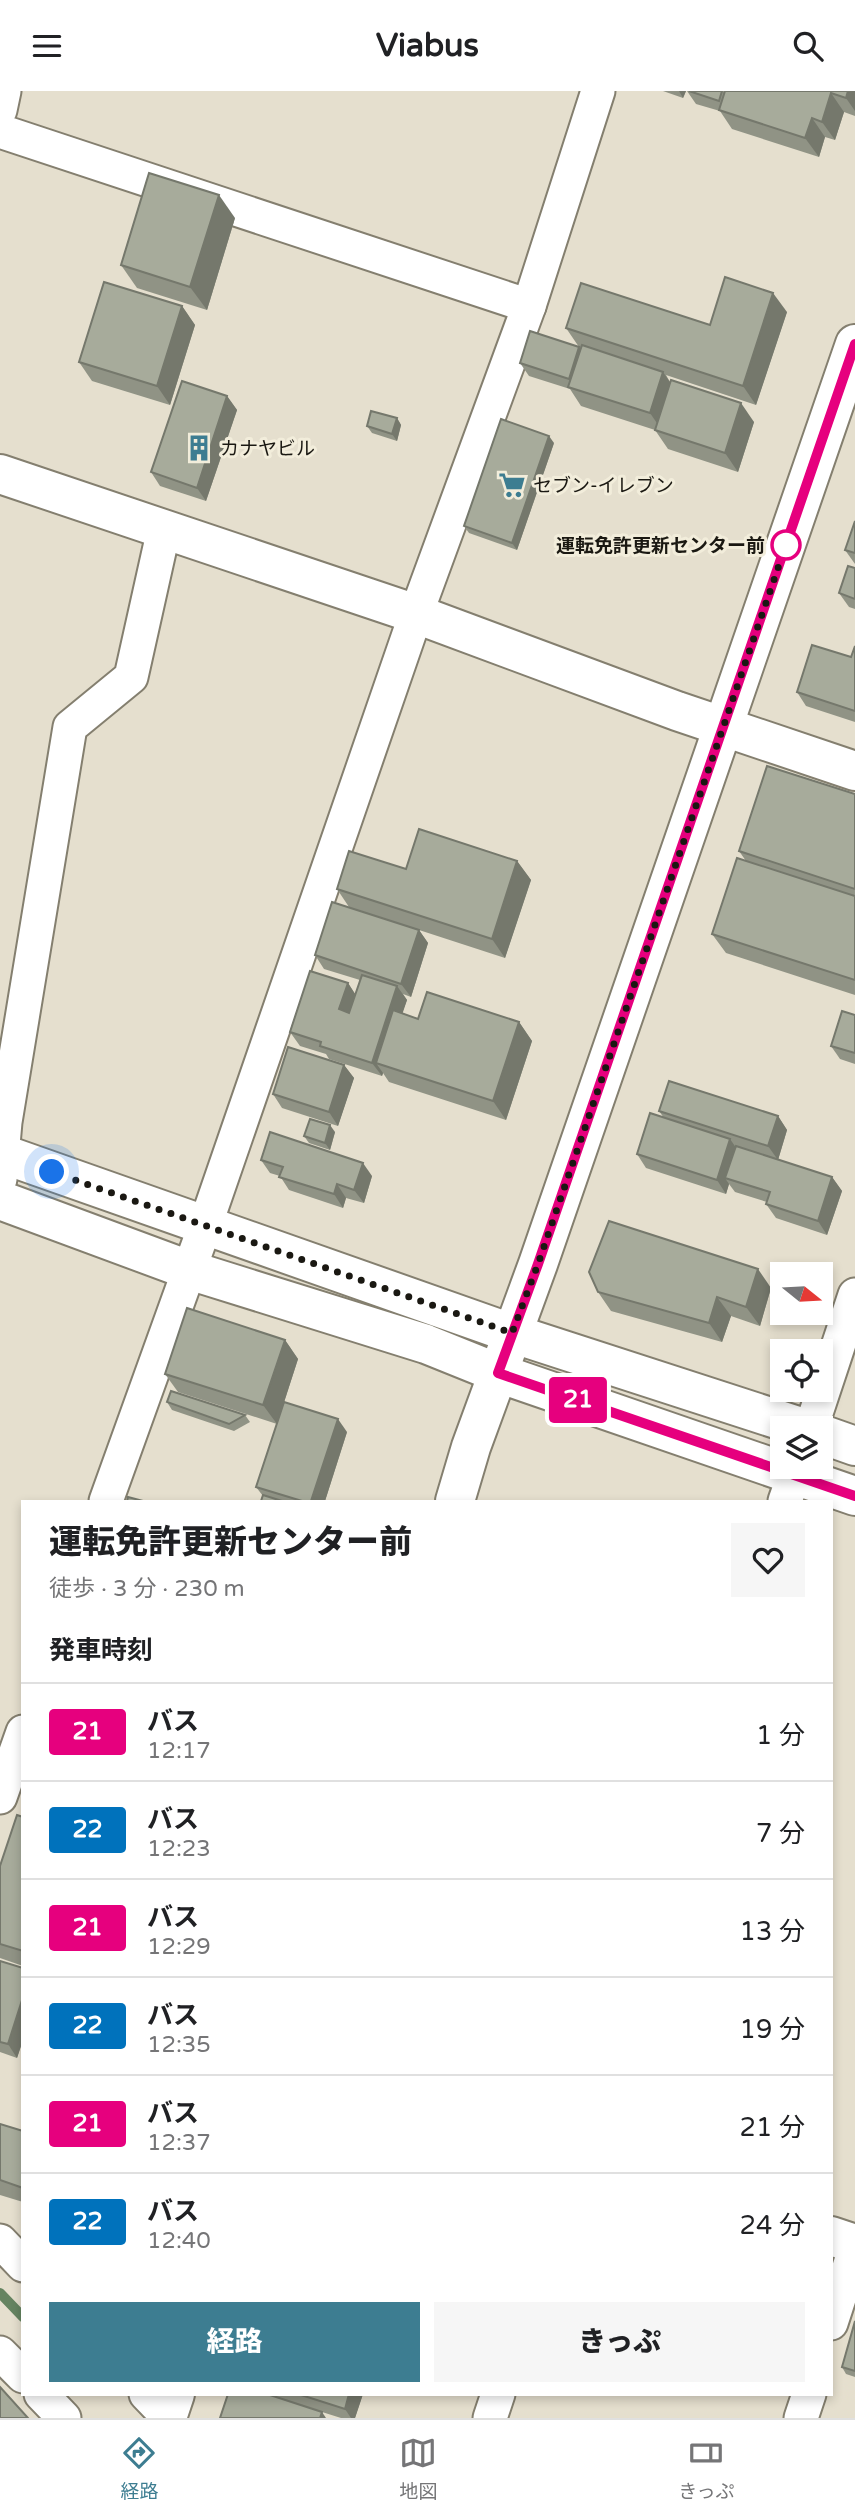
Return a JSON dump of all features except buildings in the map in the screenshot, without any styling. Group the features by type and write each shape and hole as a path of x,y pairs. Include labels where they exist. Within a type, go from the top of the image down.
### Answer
{"street":[{"path":"0,110 4,91"},
{"path":"106,1500 205,1226 416,614 529,306 598,91"},
{"path":"0,131 529,306"},
{"path":"455,1500 471,1447 538,1264 855,344"},
{"path":"0,474 416,614 723,727 855,771"},
{"path":"164,529 131,677 70,727 5,1122 1,1162 205,1226 512,1333 770,1417"},
{"path":"0,1200 189,1270 426,1344 792,1481 855,1496"},
{"path":"815,1416 855,1296"},
{"path":"833,1438 855,1446"},
{"path":"11,1781 21,1741"},
{"path":"833,2237 855,2246 833,2317"},
{"path":"0,2241 21,2263"},
{"path":"0,2353 21,2374"},
{"path":"43,2396 64,2418"},
{"path":"490,2418 497,2396"},
{"path":"801,2418 807,2396"}],"waterway":[{"path":"0,2293 21,2315"}],"bus line":[{"name":"21","path":"855,344 498,1373 855,1496"}],"place":[{"name":"カナヤビル","path":"199,448"},
{"name":"セブン-イレブン","path":"512,485"},
{"name":"運転免許更新センター前","path":"786,545"}],"route":[{"path":"52,1172 512,1333 786,545"}]}
